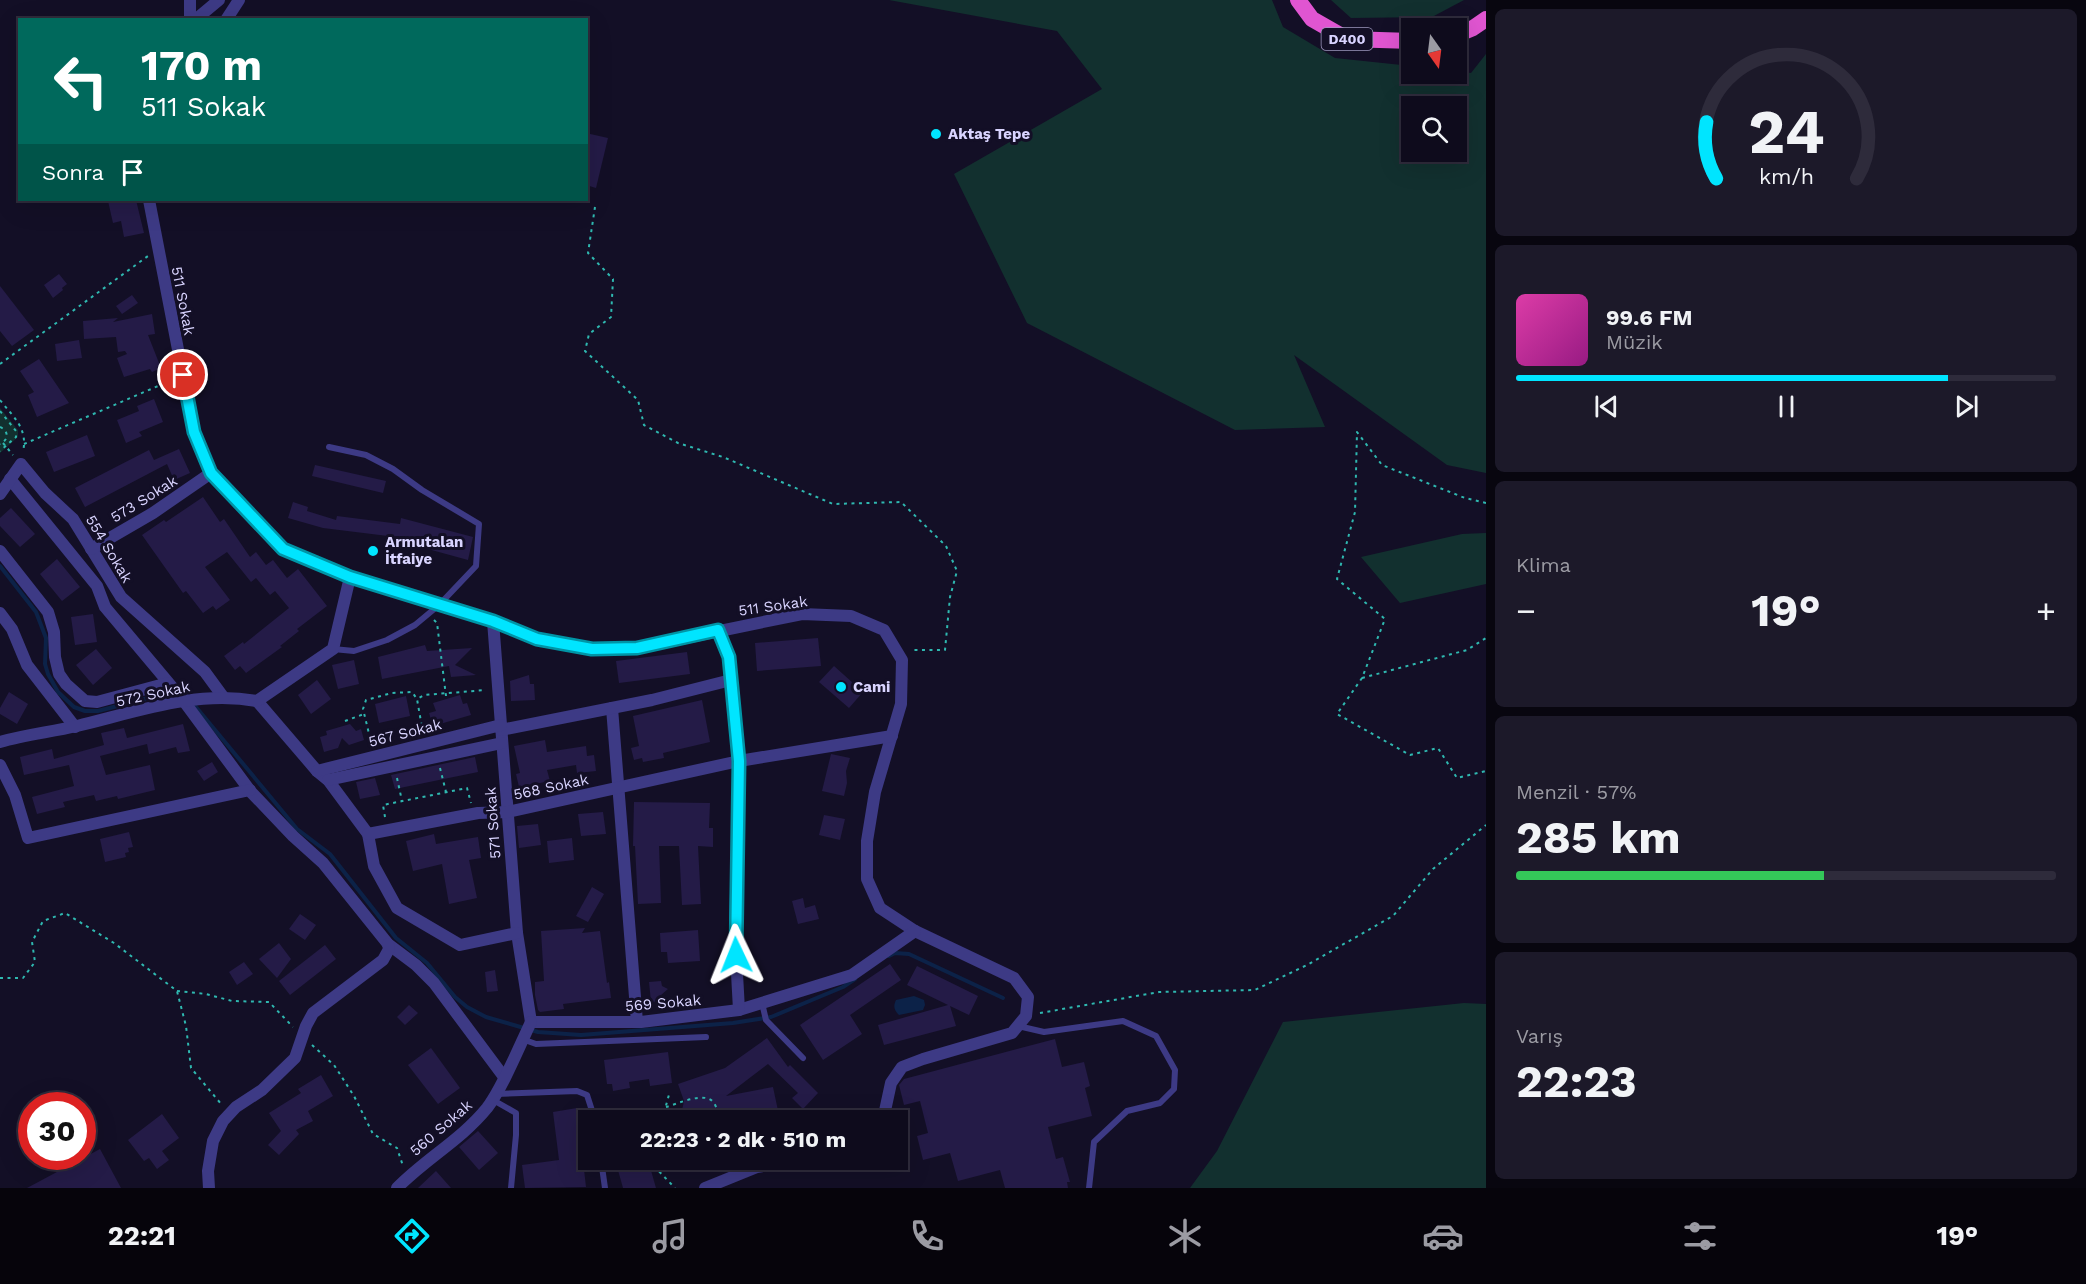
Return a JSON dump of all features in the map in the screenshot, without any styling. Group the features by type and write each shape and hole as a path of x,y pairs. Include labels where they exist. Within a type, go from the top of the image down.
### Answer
{"highway":[{"name":"D400","path":"1298,0 1312,19 1347,39 1401,41"},
{"path":"1467,30 1486,19"}],"street":[{"path":"190,0 190,18"},
{"path":"197,18 219,0"},
{"path":"227,18 239,0"},
{"name":"511 Sokak","path":"149,201 194,432 211,473 283,549 350,577 493,621 537,639 592,649 637,648 801,614 851,616 884,630 902,660 901,704 875,792 867,841 867,879 880,908 915,931 1014,978 1028,997 1026,1016"},
{"path":"0,494 21,464"},
{"name":"554 Sokak","path":"21,464 45,493 73,519 121,597 205,672 224,698"},
{"name":"573 Sokak","path":"92,549 153,513 211,473"},
{"path":"9,479 97,586 105,607 183,700 250,790 293,836 323,863 388,944 416,965 434,983 504,1077"},
{"path":"0,552 48,612 54,632 55,657 59,674 66,684 85,701 97,702 168,683"},
{"path":"350,577 333,649 257,701 317,771 328,780 368,834 374,866 397,908 460,945 517,933"},
{"path":"0,613 12,628 27,665 75,727"},
{"name":"571 Sokak","path":"493,621 517,933 527,1030"},
{"path":"718,630 729,657 739,761 735,937 739,1010"},
{"path":"502,733 731,680"},
{"name":"572 Sokak","path":"0,742 75,727 183,700 224,698 257,701"},
{"path":"612,708 637,1022"},
{"name":"567 Sokak","path":"328,780 437,757 502,733"},
{"name":"567 Sokak","path":"317,771 502,733"},
{"name":"568 Sokak","path":"368,834 473,814 508,812 739,761 892,736"},
{"path":"0,765 15,795 28,838 250,790"},
{"name":"569 Sokak","path":"527,1030 637,1022 739,1010 764,1012 852,975 915,931"},
{"path":"209,1188 208,1171 213,1141 223,1121 236,1107 262,1090 295,1058 313,1013 383,960 388,944"},
{"path":"885,1110 891,1083 902,1067 1012,1032 1026,1016"},
{"name":"560 Sokak","path":"397,1188 457,1138 487,1108 527,1030"},
{"path":"705,1188 750,1170"}],"lane":[{"path":"329,447 366,455 393,469 422,490 479,524 476,566 439,605 415,625 387,640 354,651 333,649"},
{"path":"764,1012 803,1058"},
{"path":"1018,1026 1044,1032 1123,1021 1156,1036 1175,1070 1174,1089 1160,1103 1127,1111 1094,1142 1089,1188"},
{"path":"527,1030 536,1044 706,1038"},
{"path":"493,1097 577,1091 587,1095 592,1110"},
{"path":"493,1097 516,1113 511,1188"},
{"path":"602,1170 605,1188"}],"path":[{"path":"595,207 588,253 613,279 611,317 589,334 585,351 638,400 644,425 678,443 723,457 832,504 901,502 946,546 957,571 950,597 945,650 896,650"},
{"path":"0,364 158,249"},
{"path":"24,444 183,375"},
{"path":"0,400 23,429 24,444 21,464"},
{"path":"0,411 16,431 16,437 3,444"},
{"path":"4,429 10,423"},
{"path":"0,427 4,429 7,436 0,450"},
{"path":"1486,503 1465,498 1382,465 1357,432 1355,512 1337,579 1386,619 1362,678 1337,714 1410,755 1438,748 1457,778 1486,771"},
{"path":"428,614 437,623 446,696"},
{"path":"1362,678 1467,650 1486,638"},
{"path":"417,699 424,695 444,692 498,689"},
{"path":"373,751 363,709 366,700 392,693 412,692 417,699 424,738"},
{"path":"345,721 364,714"},
{"path":"437,757 446,792"},
{"path":"394,766 402,801"},
{"path":"388,830 383,805 467,788 473,814"},
{"path":"1026,1016 1159,992 1255,990 1307,965 1393,916 1433,869 1486,825"},
{"path":"0,978 23,978 35,962 32,942 43,921 65,913 114,944 177,991 206,994 232,1001 268,1002 334,1065 354,1096 373,1134 397,1148 407,1178"},
{"path":"177,991 186,1026 191,1068 230,1114"},
{"path":"665,1110 670,1091"},
{"path":"666,1107 696,1098 708,1098 714,1102 717,1110"},
{"path":"658,1170 675,1188"}],"green space":[{"path":"889,0 1272,0 1283,27 1335,58 1401,65 1401,84 1467,84 1467,72 1471,73 1486,54 1486,473 1447,465 1294,355 1325,427 1235,430 1027,323 954,174 1102,89 1057,31"},
{"path":"1331,0 1464,0 1432,17 1351,18"},
{"path":"0,408 18,430 18,437 0,453"},
{"path":"1486,533 1486,584 1400,603 1361,557 1462,534"},
{"path":"1464,1003 1486,1004 1486,1188 1190,1188 1217,1151 1283,1022"}],"water":[{"path":"914,996 924,1000 923,1010 899,1015 894,1008 896,1000"}],"building":[{"path":"588,133 608,138 596,188 588,186"},
{"path":"108,201 136,201 144,233 124,237 121,221 113,223"},
{"path":"59,274 67,284 53,298 44,285"},
{"path":"0,286 34,330 12,346 0,331"},
{"path":"132,295 138,303 122,314 116,306"},
{"path":"152,314 155,334 148,335 161,368 152,372 150,369 124,377 117,358 127,354 125,351 118,352 116,337 84,339 83,321 118,318 113,322"},
{"path":"79,340 82,358 57,361 55,344"},
{"path":"39,359 69,403 37,417 28,395 34,392 20,371"},
{"path":"154,399 163,422 139,432 142,436 126,443 117,420 139,411 137,406"},
{"path":"87,435 95,456 54,472 46,452"},
{"path":"179,449 190,473 174,480 167,464 85,507 75,488 149,450 154,460"},
{"path":"315,465 386,481 383,493 312,476"},
{"path":"203,497 220,522 224,519 250,557 256,552 266,565 273,560 287,578 298,569 327,606 297,629 299,631 280,646 282,647 246,673 240,666 235,670 224,656 243,642 244,644 289,608 275,591 270,595 256,578 251,582 227,552 205,567 230,600 216,610 213,606 203,613 186,591 183,593 142,535"},
{"path":"293,502 308,507 307,511 336,520 337,516 400,524 401,518 473,537 468,560 395,540 396,537 323,528 288,518"},
{"path":"11,508 35,534 20,547 0,526 0,518"},
{"path":"57,559 80,587 62,601 40,574"},
{"path":"93,614 97,642 75,645 71,617"},
{"path":"818,638 821,666 757,671 755,643"},
{"path":"425,645 427,651 472,648 455,665 476,675 451,677 449,666 382,679 378,657"},
{"path":"96,649 112,668 93,685 76,665"},
{"path":"687,652 690,674 619,683 616,661"},
{"path":"354,660 359,684 338,689 332,665"},
{"name":"Cami","path":"834,666 863,692 849,708 819,682"},
{"path":"529,675 530,684 534,684 535,700 511,701 510,681"},
{"path":"317,680 331,699 311,714 298,695"},
{"path":"9,692 28,704 17,724 0,714 0,708"},
{"path":"460,695 463,704 467,703 471,715 433,726 429,713 436,711 433,703"},
{"path":"406,696 410,716 379,723 375,704"},
{"path":"702,700 710,742 663,753 664,758 643,762 642,758 634,760 631,748 639,746 633,716"},
{"path":"183,724 190,751 178,753 176,747 149,754 147,744 100,756 106,775 150,765 155,790 118,799 117,796 96,801 94,795 63,802 65,807 37,814 32,797 74,786 69,765 24,775 20,757 52,749 54,759 104,745 101,733 124,728 127,738"},
{"path":"350,724 356,731 361,729 364,740 349,745 342,738 338,748 324,752 320,737 327,735 326,731"},
{"path":"545,740 547,752 586,746 587,756 594,755 596,771 577,773 576,765 547,770 550,781 519,787 516,774 520,773 514,746"},
{"path":"831,754 850,758 846,771 847,783 844,796 822,791"},
{"path":"475,757 478,772 395,789 391,775"},
{"path":"212,762 218,772 204,781 197,771"},
{"path":"375,778 380,795 360,799 356,782"},
{"path":"634,802 710,803 709,828 713,828 713,847 698,846 701,904 682,905 679,846 659,846 661,903 638,904 635,846 633,846"},
{"path":"603,812 606,834 581,836 578,814"},
{"path":"824,815 845,819 840,840 819,835"},
{"path":"538,824 541,845 519,848 517,826"},
{"path":"129,832 133,847 128,848 129,852 125,853 126,857 105,862 100,839"},
{"path":"434,834 436,844 478,837 481,858 469,860 477,898 449,904 442,864 413,871 406,841"},
{"path":"572,838 574,860 549,863 547,841"},
{"path":"592,887 604,894 588,922 576,916"},
{"path":"803,898 805,908 815,905 819,919 798,924 792,901"},
{"path":"300,914 316,925 305,940 289,929"},
{"path":"585,928 582,933 600,931 611,998 563,1004 564,1009 540,1012 535,995 535,982 544,981 541,931"},
{"path":"698,930 700,961 668,963 667,952 661,952 660,933"},
{"path":"279,943 291,959 277,978 259,959"},
{"path":"325,945 336,959 290,995 279,981"},
{"path":"244,962 253,974 237,985 229,972"},
{"path":"890,964 901,980 850,1015 862,1034 823,1060 800,1025"},
{"path":"917,966 978,996 969,1015 950,1006 956,1026 884,1045 878,1025 948,1005 907,985"},
{"path":"495,970 498,991 487,992 485,972"},
{"path":"661,981 662,986 668,989 661,995 662,1001 651,1002 649,982"},
{"path":"409,1005 418,1013 405,1025 397,1017"},
{"path":"767,1038 788,1067 790,1065 818,1093 803,1109 792,1098 798,1093 768,1064 726,1096 773,1087 778,1110 682,1110 684,1101 678,1084 725,1068"},
{"path":"1055,1039 1062,1067 1084,1062 1090,1086 1085,1088 1092,1116 1048,1127 1056,1159 1063,1157 1070,1182 1067,1182 1068,1188 1005,1188 1000,1170 958,1181 950,1153 923,1160 917,1136 928,1133 920,1101 904,1105 899,1085 904,1079"},
{"path":"431,1048 460,1088 438,1104 408,1065"},
{"path":"668,1052 672,1083 650,1086 649,1079 629,1082 630,1088 613,1091 612,1084 607,1084 604,1060"},
{"path":"321,1075 333,1096 308,1111 313,1121 296,1130 299,1134 279,1155 268,1145 281,1131 269,1113 301,1093 298,1089"},
{"path":"577,1108 578,1170 584,1170 586,1187 525,1188 522,1165 559,1160 553,1112"},
{"path":"162,1114 179,1138 162,1151 169,1160 157,1169 149,1158 144,1161 128,1140"},
{"path":"478,1131 498,1153 479,1170 459,1147"},
{"path":"100,1149 121,1188 27,1188 61,1170 96,1170 96,1151"},
{"path":"618,1170 651,1170 656,1188 623,1188"},
{"path":"436,1171 451,1188 418,1188"}],"waterway":[{"path":"0,566 36,612 46,638 45,664 48,674 58,692 74,707 85,711 98,711 168,693 174,696"},
{"path":"191,704 196,707 297,829 330,854 396,938 427,963 455,997 467,1007 486,1017 538,1032 581,1035 733,1023 771,1017 843,987 855,979"},
{"path":"889,956 895,953 909,954 1003,998"}],"place":[{"name":"Aktaş Tepe","path":"936,134"},
{"name":"Armutalan İtfaiye","path":"373,551"},
{"name":"Cami","path":"841,687"}],"route":[{"path":"183,375 194,432 211,473 283,549 350,577 493,621 537,639 592,649 637,648 718,630 729,657 739,761 736,955"}]}
